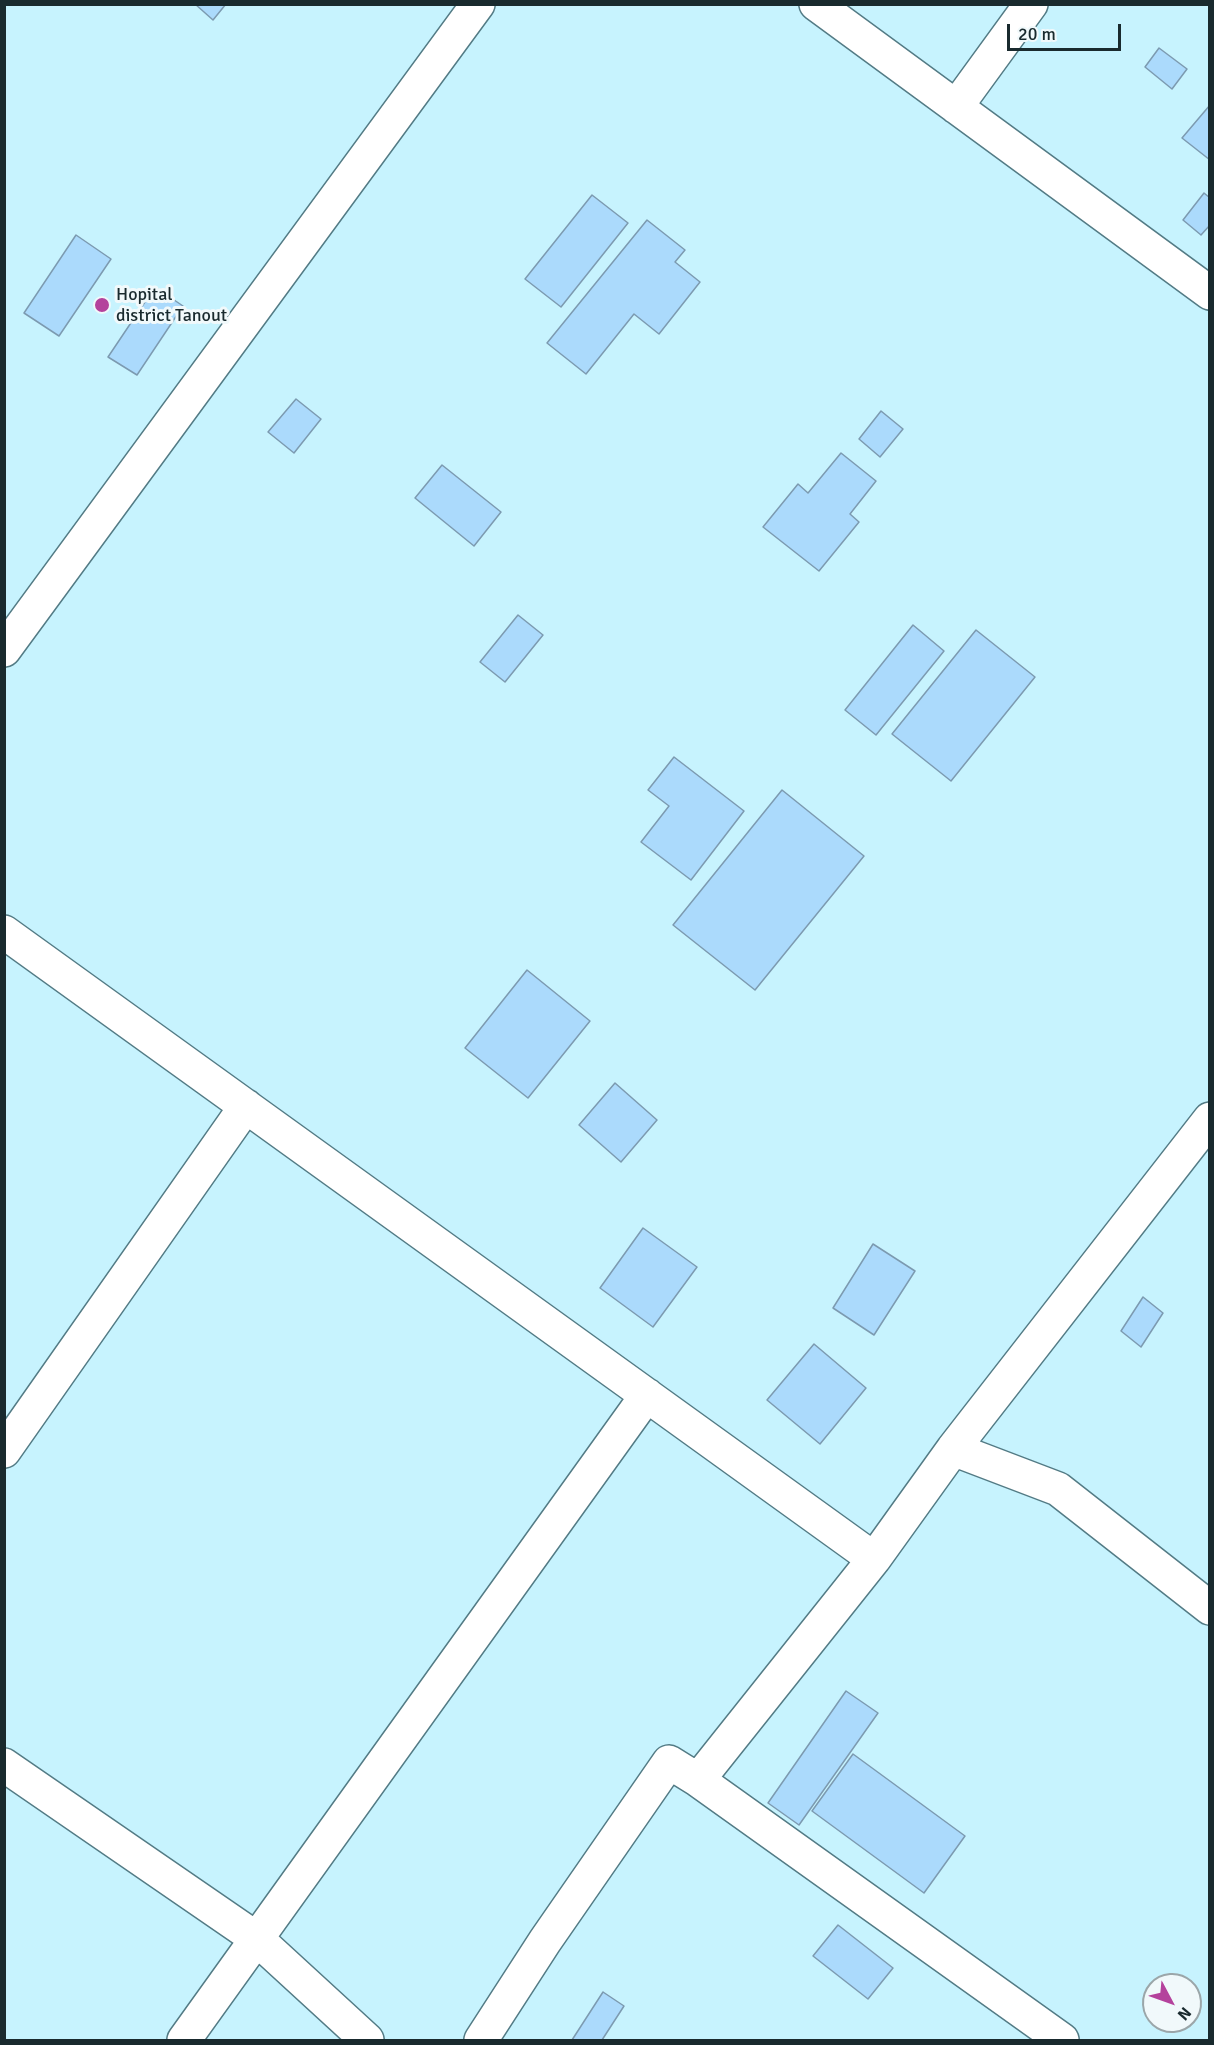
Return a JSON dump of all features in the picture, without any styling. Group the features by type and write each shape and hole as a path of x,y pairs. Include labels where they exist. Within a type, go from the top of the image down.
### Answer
{"street":[{"path":"4,650 478,4"},
{"path":"816,4 1209,293"},
{"path":"956,107 1031,4"},
{"path":"4,932 874,1559"},
{"path":"4,1451 246,1106"},
{"path":"698,1780 874,1559 952,1449 1209,1119"},
{"path":"184,2040 647,1395"},
{"path":"952,1449 1058,1489 1209,1608"},
{"path":"481,2040 544,1941 669,1762 698,1780 1062,2040"},
{"path":"4,1765 257,1939 367,2040"}],"building":[{"path":"195,4 226,4 213,20"},
{"path":"1159,48 1187,69 1172,89 1145,67"},
{"path":"1210,105 1210,160 1182,138"},
{"path":"1204,193 1210,198 1210,225 1201,235 1183,220"},
{"path":"592,195 628,223 561,307 525,279"},
{"path":"647,220 685,250 675,262 700,282 659,334 634,314 586,374 547,343"},
{"path":"76,235 111,259 59,336 24,313"},
{"path":"155,287 183,306 137,375 108,357"},
{"path":"296,399 321,419 294,453 268,432"},
{"path":"881,411 903,429 880,457 859,439"},
{"path":"841,453 876,481 850,514 859,522 819,571 763,527 798,484 808,493"},
{"path":"442,465 501,512 474,546 415,498"},
{"path":"518,615 543,635 505,682 480,662"},
{"path":"913,625 944,651 876,735 845,710"},
{"path":"976,630 1035,677 951,781 892,734"},
{"path":"674,757 744,811 691,880 641,842 669,806 648,790"},
{"path":"782,790 864,856 755,990 673,925"},
{"path":"527,970 590,1021 528,1098 465,1048"},
{"path":"615,1083 657,1120 621,1162 579,1125"},
{"path":"643,1228 697,1267 653,1327 600,1288"},
{"path":"873,1244 915,1271 874,1335 833,1308"},
{"path":"1143,1297 1163,1313 1141,1347 1121,1331"},
{"path":"814,1344 866,1388 820,1444 767,1400"},
{"path":"846,1691 878,1713 799,1825 768,1803"},
{"path":"853,1754 965,1836 924,1893 812,1811"},
{"path":"838,1925 893,1968 868,1999 813,1956"},
{"path":"603,1992 624,2006 602,2040 572,2040"}],"place":[{"name":"Hopital district Tanout","path":"102,305"}]}
